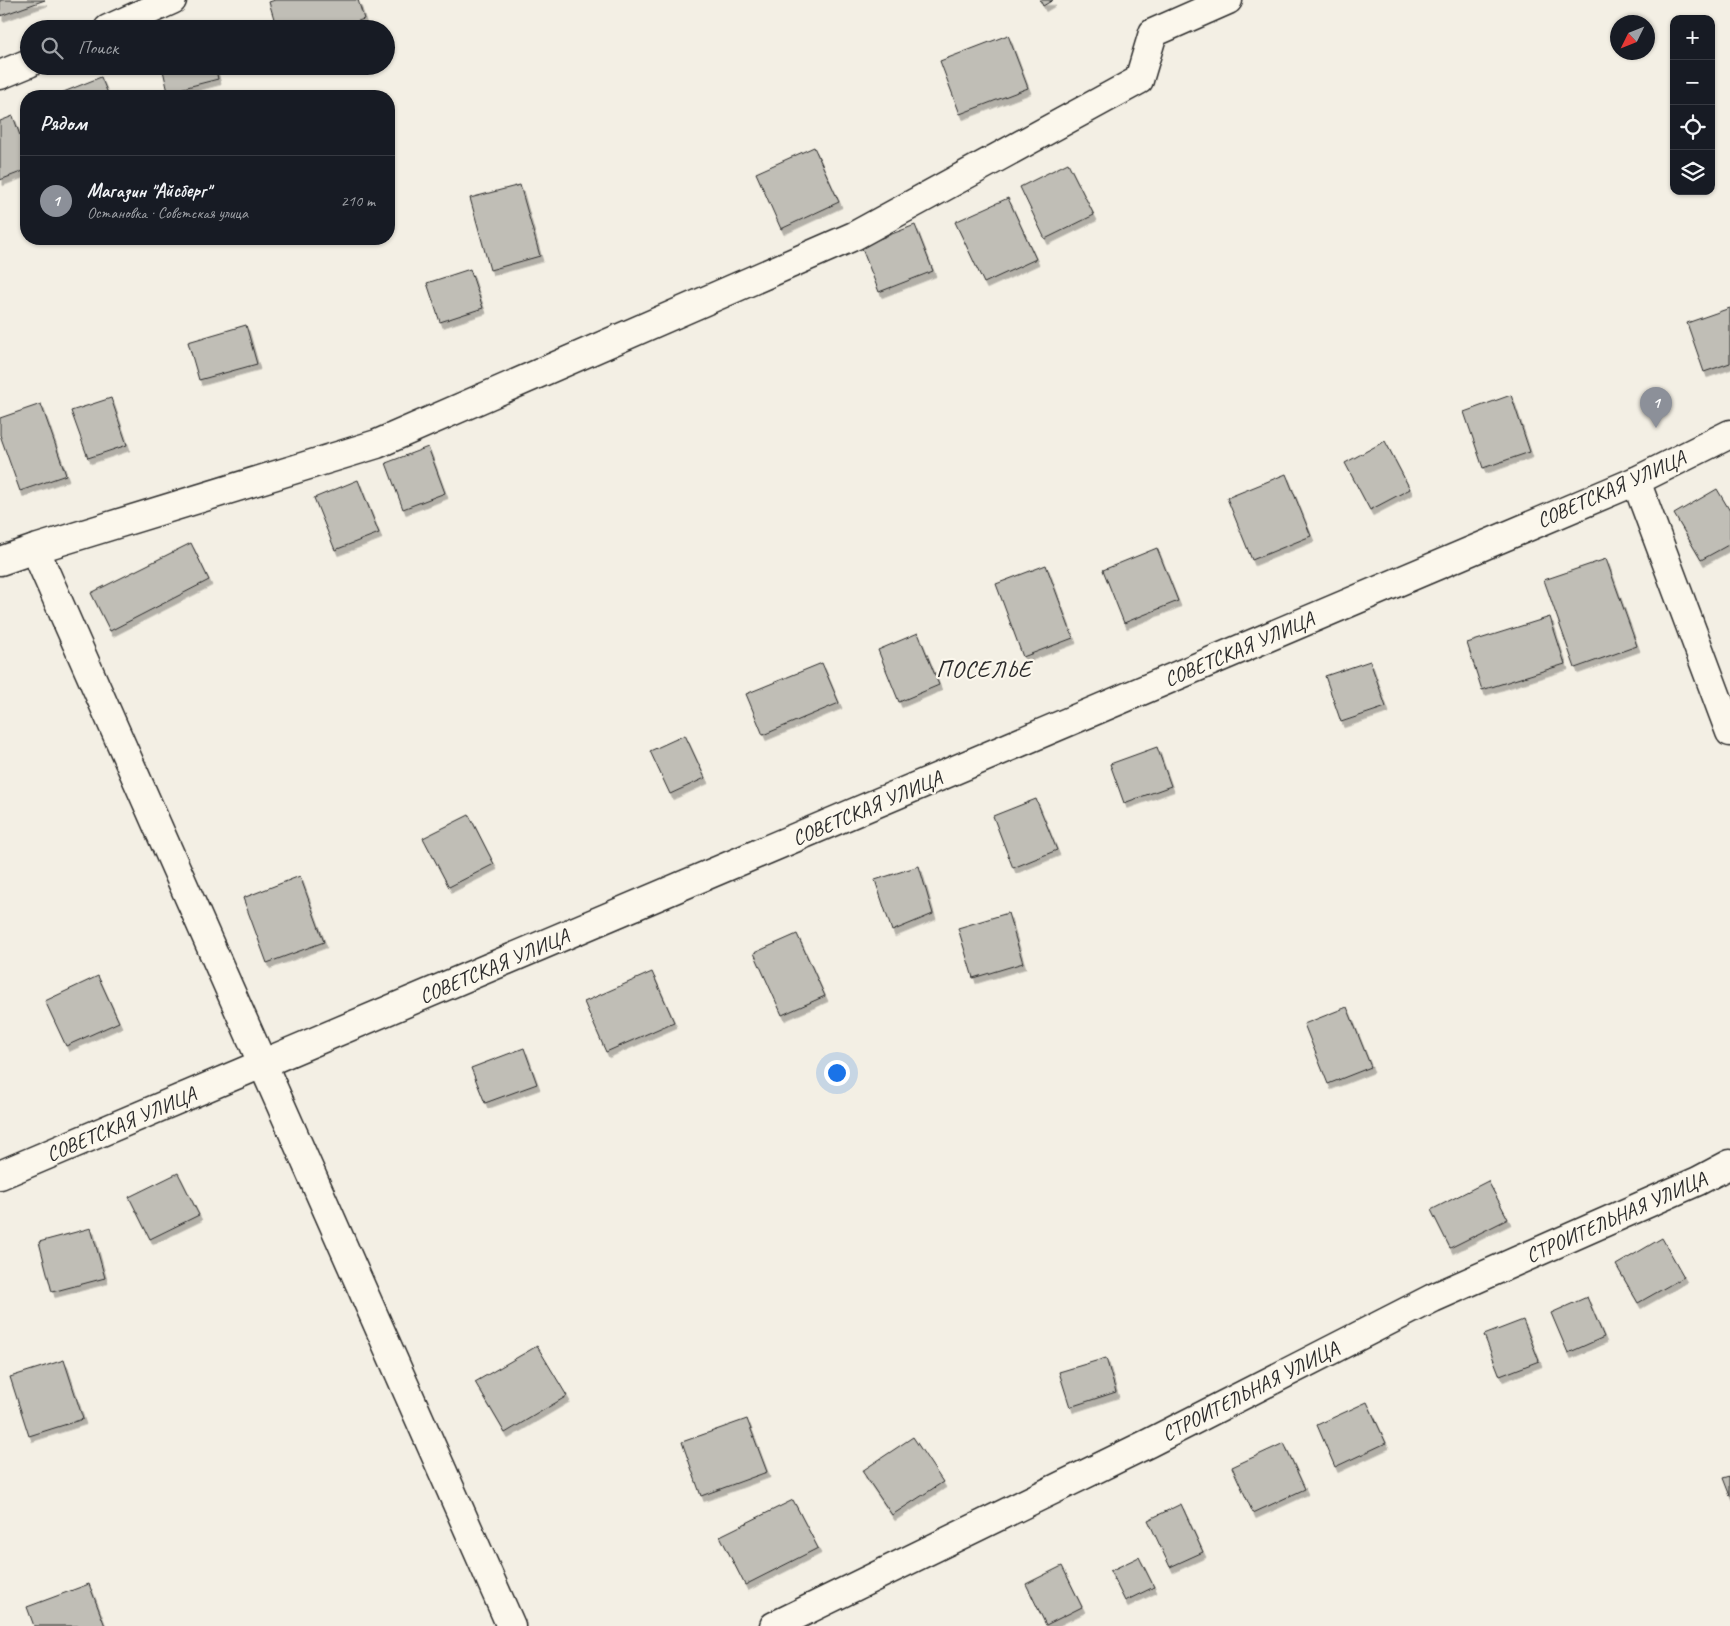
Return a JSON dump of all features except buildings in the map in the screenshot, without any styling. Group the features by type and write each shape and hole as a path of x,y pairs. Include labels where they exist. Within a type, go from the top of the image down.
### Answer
{"street":[{"path":"128,20 172,0"},
{"path":"0,561 35,548 377,444 854,236 1139,80 1153,33 1228,0"},
{"path":"0,75 20,67"},
{"name":"СОВЕТСКАЯ УЛИЦА","path":"0,1175 1636,481 1730,434"},
{"path":"1636,481 1730,732"},
{"path":"35,548 511,1626"},
{"name":"СТРОИТЕЛЬНАЯ УЛИЦА","path":"774,1626 1149,1443 1433,1298 1698,1181 1730,1164"}],"place":[{"name":"Магазин \"Айсберг\"","path":"1656,428"}],"district":[{"name":"ПОСЕЛЬЕ","path":"984,669"}]}
